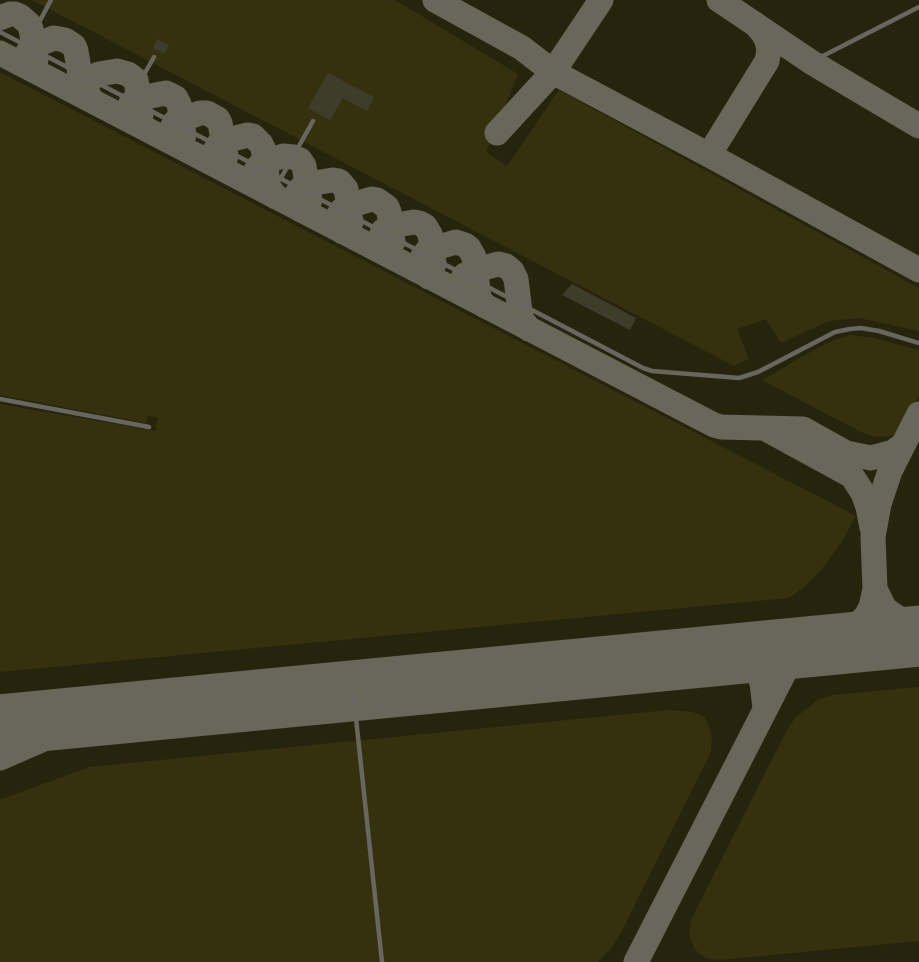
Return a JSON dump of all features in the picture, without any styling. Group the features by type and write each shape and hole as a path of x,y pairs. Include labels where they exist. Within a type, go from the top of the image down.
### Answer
{"lane":[{"path":"27,45 51,0"},
{"path":"811,62 919,7"},
{"path":"0,32 652,371 739,378 747,377 835,332 850,329 861,328 879,331 919,344"},
{"path":"130,99 154,57"},
{"path":"282,178 313,121"},
{"path":"0,399 149,427"},
{"path":"354,690 382,962"}],"shaded area":[{"path":"0,0 919,0 919,962 0,962"},
{"path":"32,0 395,0 518,74 486,152 507,166 559,90 919,288 919,331 859,318 829,321 781,343 766,319 737,329 749,359 734,366"},
{"path":"0,72 856,516 841,543 821,570 805,586 789,598 0,672 0,404 155,431 158,418 148,416 146,423 0,395"},
{"path":"850,335 874,338 919,350 919,396 903,428 892,436 876,437 861,432 762,380 814,350 834,340"},
{"path":"919,687 919,941 719,960 709,959 701,955 695,949 689,936 691,920 788,728 796,717 818,700 832,695"},
{"path":"669,710 693,712 704,717 712,736 711,752 621,933 612,947 598,962 0,962 0,800 2,799 89,767"}],"building":[{"path":"157,39 169,45 164,54 153,48"},
{"path":"328,73 374,97 367,111 343,98 330,120 308,108"},
{"path":"572,284 636,318 630,330 562,295"}],"taxiway":[{"path":"435,0 522,48 553,72 919,270"},
{"path":"497,133 553,72 601,0"},
{"path":"719,0 811,62 919,126"},
{"path":"0,18 15,14 29,24 36,60"},
{"path":"709,155 767,61 769,50 767,41 755,24"},
{"path":"33,70 27,61 28,52 31,47 54,38 65,40 74,46 76,51 82,87 88,99"},
{"path":"0,53 714,425 721,427 803,429 846,453 871,458 893,452 903,445"},
{"path":"92,101 86,88 91,78 99,74 117,71 128,74 136,80 141,115"},
{"path":"134,123 129,113 131,103 140,98 166,93 176,98 179,104 184,135"},
{"path":"176,144 171,136 171,130 175,122 200,113 207,113 218,119 220,123 226,156"},
{"path":"217,166 213,154 220,142 248,135 253,136 263,148 269,188 276,197"},
{"path":"255,172 265,162 283,156 300,160 304,166 310,200"},
{"path":"301,210 296,199 296,195 301,188 308,184 333,180 339,181 346,189 351,222"},
{"path":"343,232 338,221 338,216 342,210 348,206 372,199 387,207 393,242"},
{"path":"386,254 379,243 383,231 392,226 414,222 419,223 425,226 430,234 434,264"},
{"path":"429,277 421,264 423,256 428,250 456,242 465,245 474,257 479,298 485,306"},
{"path":"463,278 465,275 476,270 498,264 506,266 512,271 516,279 522,320 529,329"},
{"path":"636,962 787,667 804,652 823,645 856,627 871,607 875,589 873,537 879,504 890,471 919,414"},
{"path":"768,430 852,476 863,493 872,528"},
{"path":"875,589 885,609 905,623 919,627"},
{"path":"738,653 750,658 756,664 762,683 765,708"},
{"path":"0,758 46,738 139,711"}],"runway":[{"path":"0,725 919,636"}]}
